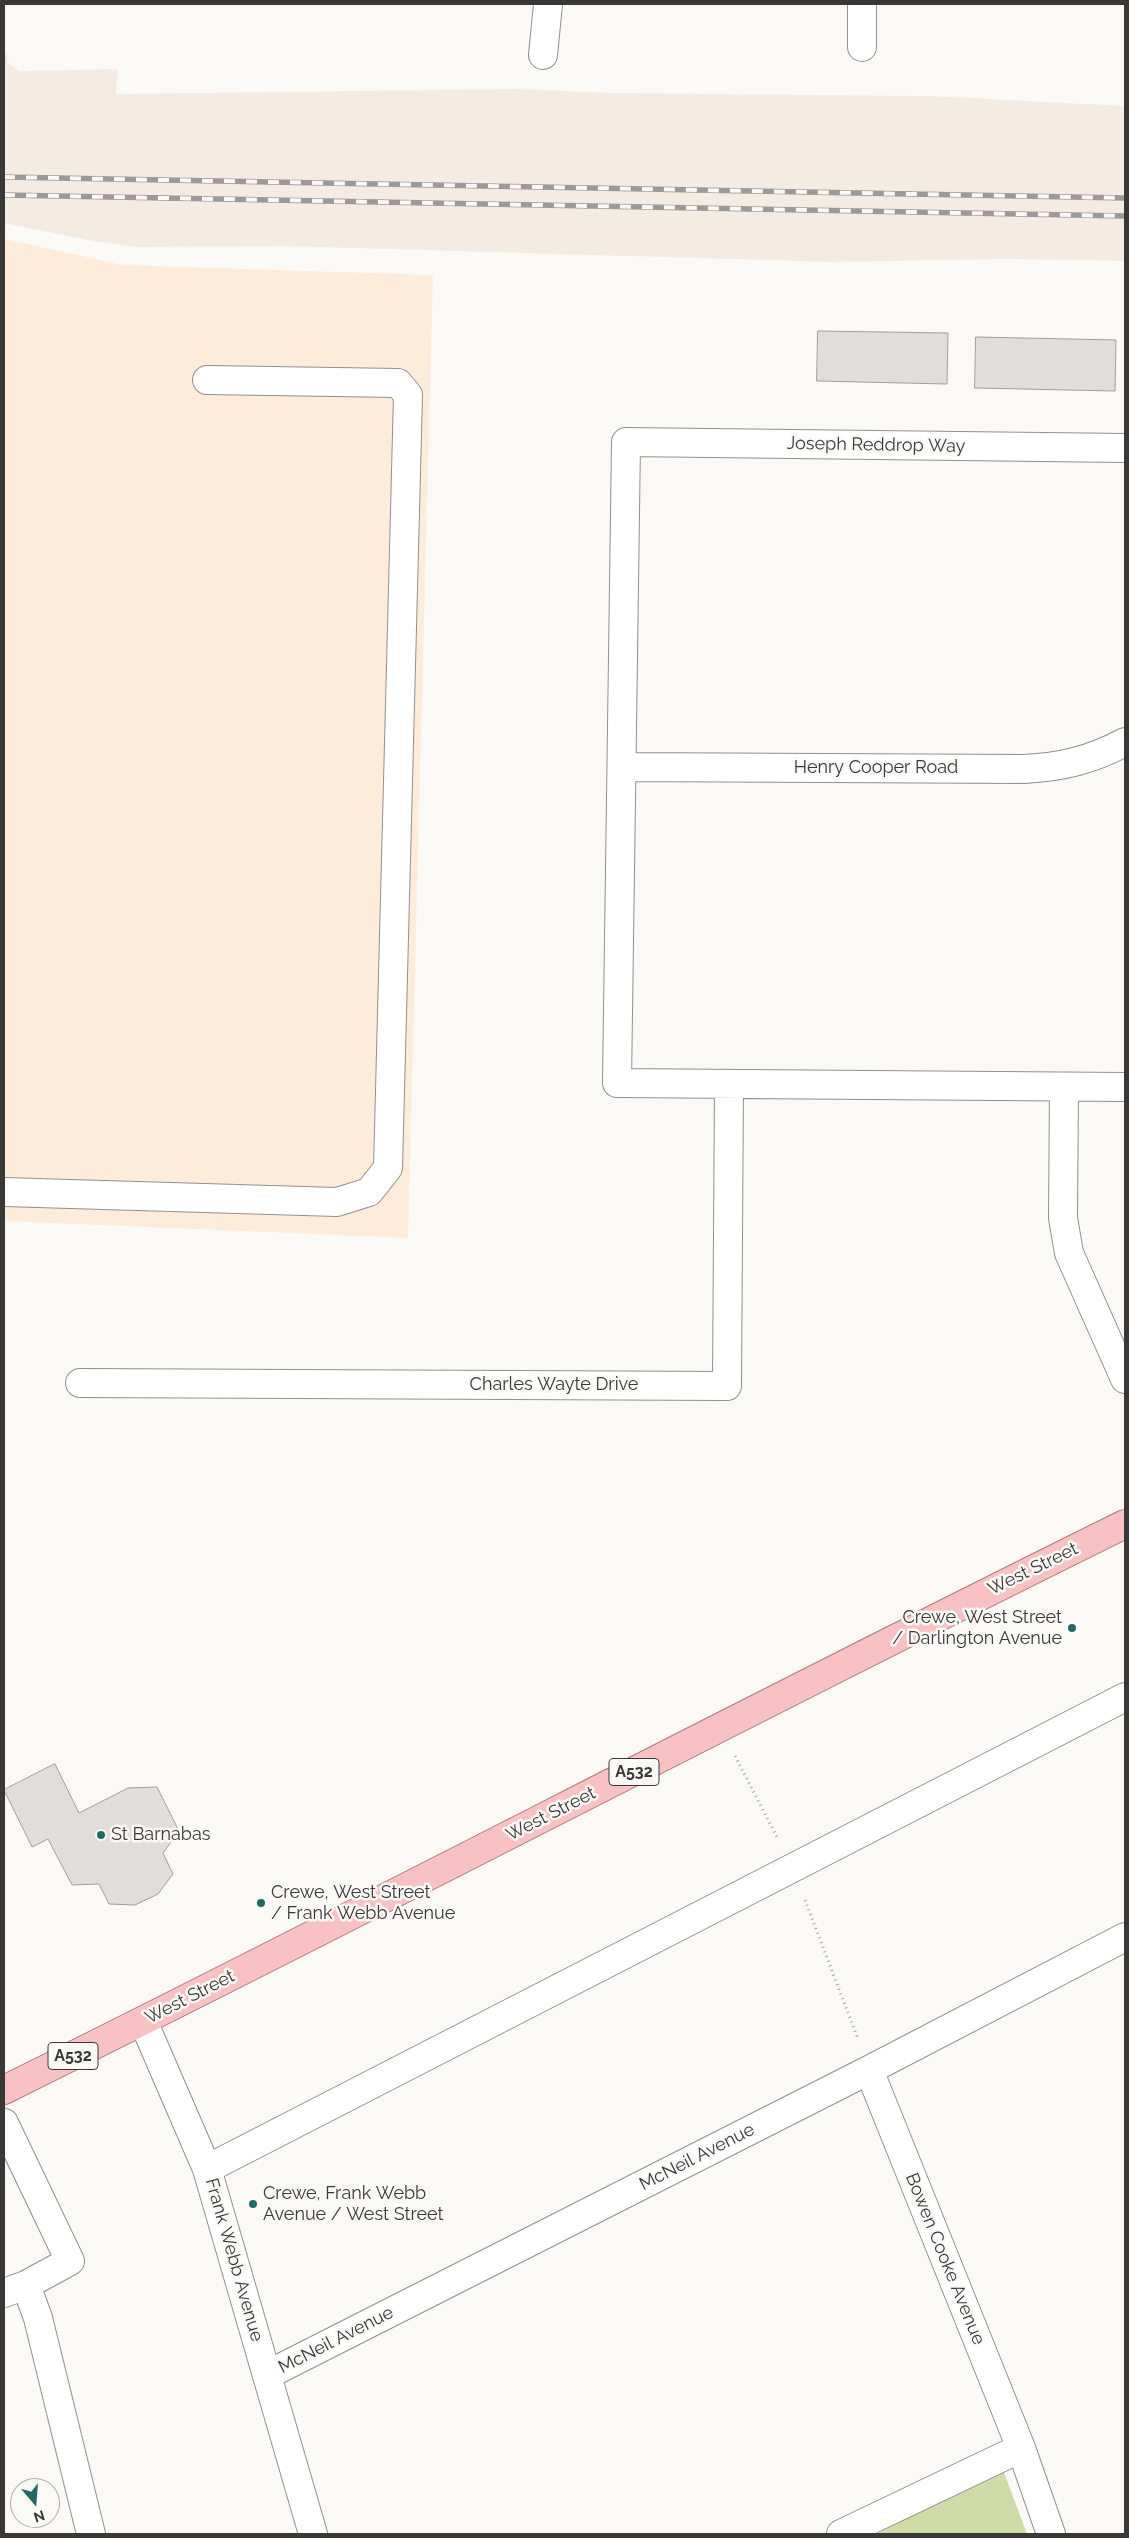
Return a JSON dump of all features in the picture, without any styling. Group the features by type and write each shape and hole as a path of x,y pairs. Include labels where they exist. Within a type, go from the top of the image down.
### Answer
{"main road":[{"name":"West Street","path":"4,2090 921,1624 1125,1524"}],"street":[{"path":"543,55 548,4"},
{"path":"862,4 862,47"},
{"path":"4,1192 337,1202 369,1192 388,1168 408,396 398,383 207,380"},
{"name":"Joseph Reddrop Way","path":"622,767 626,442 1125,448"},
{"name":"Henry Cooper Road","path":"622,767 1024,769 1060,767 1103,754 1125,742"},
{"path":"622,767 617,1082 1125,1087"},
{"name":"Charles Wayte Drive","path":"80,1383 727,1386 729,1084"},
{"path":"1064,1087 1063,1218 1069,1253 1125,1379"},
{"path":"207,2169 1125,1697"},
{"name":"McNeil Avenue","path":"267,2375 869,2070 1125,1937"},
{"name":"Frank Webb Avenue","path":"143,2021 207,2169 313,2534"},
{"name":"Bowen Cooke Avenue","path":"869,2070 1021,2448 1051,2534"},
{"path":"4,2123 70,2261 15,2289 38,2318 90,2534"},
{"path":"841,2534 1021,2448"}],"shaded area":[{"path":"4,54 7,54 7,62 19,71 118,69 116,94 516,89 614,93 930,96 1125,106 1125,261 1005,259 833,262 284,246 138,247 92,241 4,223"},
{"path":"4,239 123,265 433,275 408,1238 4,1221"}],"green space":[{"path":"1003,2470 1027,2534 877,2534"}],"building":[{"path":"818,331 948,333 947,384 817,381"},
{"path":"976,337 1116,340 1115,391 975,388"},
{"name":"St Barnabas","path":"55,1764 79,1813 128,1788 157,1787 179,1831 163,1853 173,1874 158,1894 135,1905 109,1904 99,1884 72,1885 48,1839 32,1847 4,1790"}],"railway":[{"path":"4,177 1125,198"},
{"path":"4,195 1125,216"}],"place":[{"name":"Crewe, West Street / Darlington Avenue","path":"1072,1628"},
{"name":"St Barnabas","path":"101,1835"},
{"name":"Crewe, West Street / Frank Webb Avenue","path":"261,1903"},
{"name":"Crewe, Frank Webb Avenue / West Street","path":"253,2204"}]}
